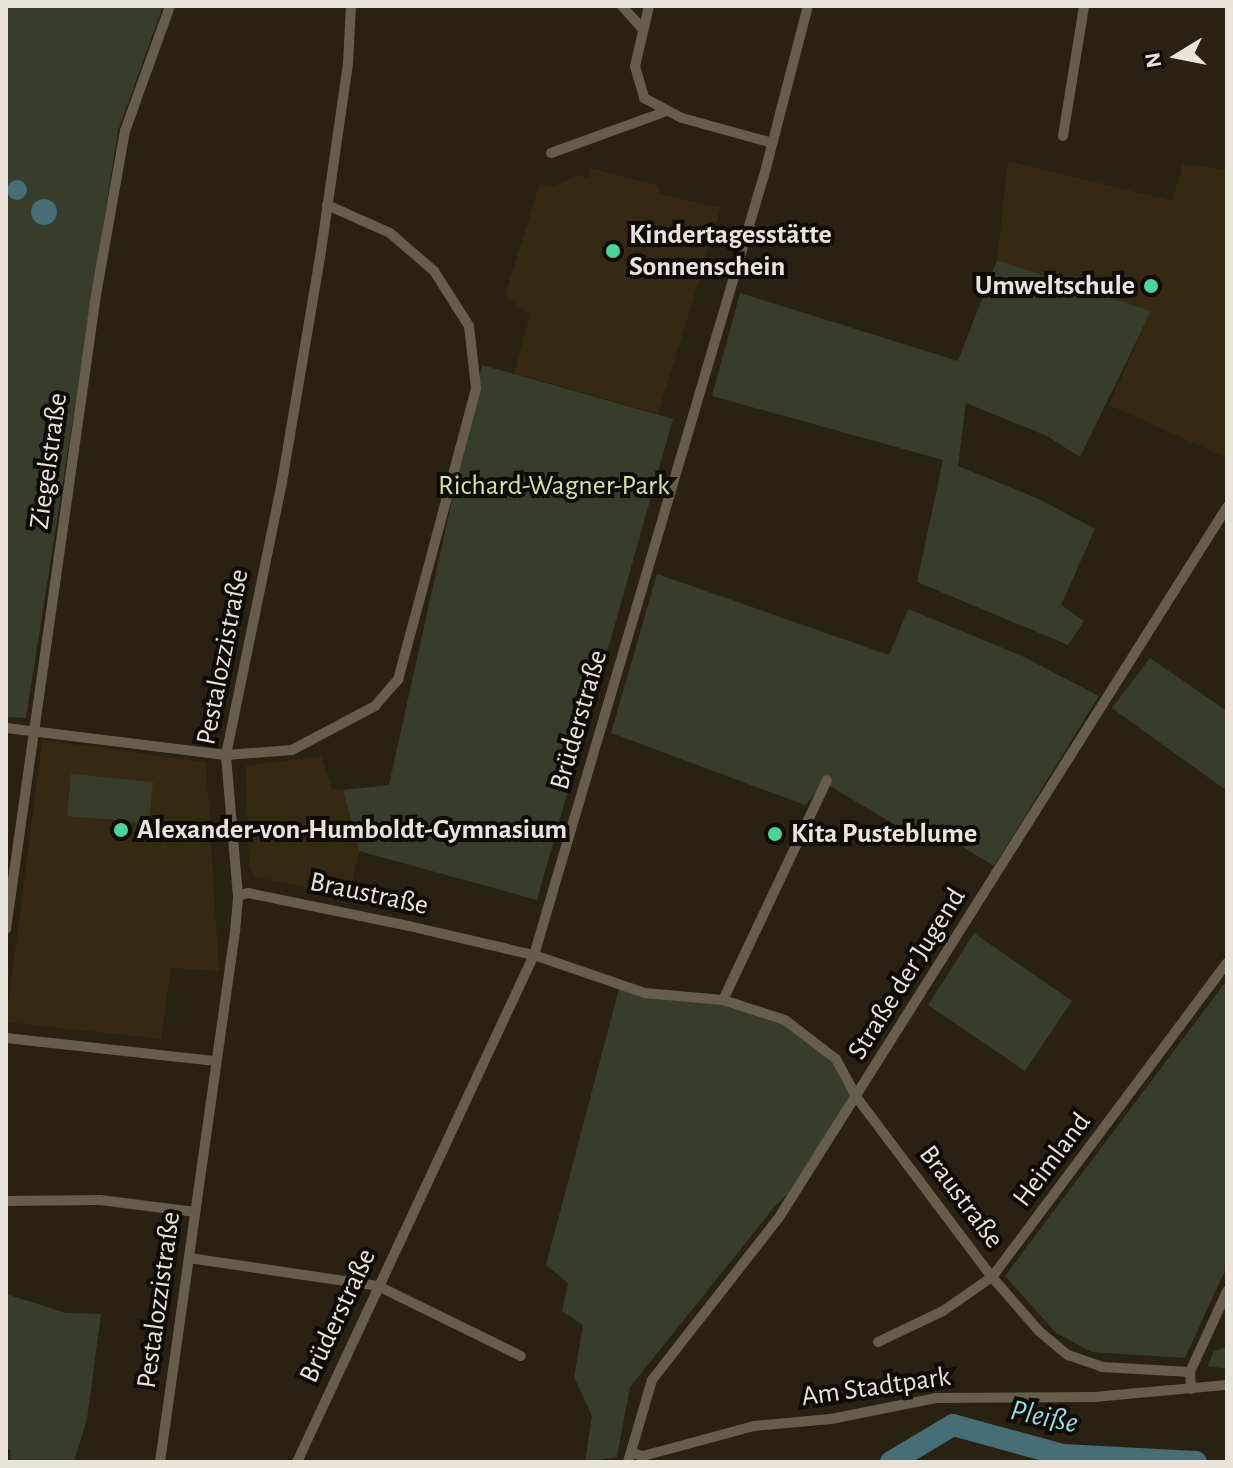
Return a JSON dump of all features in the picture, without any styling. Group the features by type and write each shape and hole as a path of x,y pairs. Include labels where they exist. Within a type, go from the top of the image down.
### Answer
{"street":[{"name":"Ziegelstraße","path":"6,929 125,131 170,6"},
{"name":"Pestalozzistraße","path":"160,1462 238,896 226,755 282,482 348,63 351,6"},
{"path":"622,6 642,28"},
{"path":"649,6 635,66 644,98 664,112 773,143"},
{"name":"Brüderstraße","path":"297,1462 534,955 773,143 808,6"},
{"path":"1063,136 1084,6"},
{"path":"551,153 664,112"},
{"path":"6,728 226,755 292,750 338,729 375,706 398,680 476,388 469,326 434,271 390,233 327,205"},
{"name":"Straße der Jugend","path":"630,1457 652,1380 778,1219 1227,507"},
{"path":"723,1000 827,780"},
{"name":"Braustraße","path":"238,896 248,893 534,955 645,993 723,1000 760,1008 815,1038 836,1059 857,1098 992,1277 1068,1355 1102,1367 1190,1372"},
{"name":"Heimland","path":"878,1342 943,1311 992,1277 1227,963"},
{"path":"6,1038 216,1061"},
{"path":"6,1201 100,1200 195,1212"},
{"path":"189,1258 378,1286 521,1356"},
{"path":"1191,1389 1190,1372 1227,1291"},
{"name":"Am Stadtpark","path":"630,1457 754,1426 831,1419 936,1398 1094,1397 1227,1385"}],"shaded area":[{"name":"Umweltschule","path":"1008,161 1172,201 1183,164 1227,170 1227,458 1109,405 1151,311 997,260"},
{"name":"Kindertagesstätte Sonnenschein","path":"590,168 659,186 659,194 721,208 658,414 514,373 530,315 505,295 540,183 555,186 577,175 588,178"},
{"name":"Alexander-von-Humboldt-Gymnasium","path":"42,740 206,762 219,971 171,968 161,1039 6,1022"},
{"path":"321,756 332,789 343,790 359,851 349,896 255,877 249,868 246,766"}],"green space":[{"path":"6,6 163,6 118,131 26,718 6,717"},
{"path":"997,260 1151,311 1080,457 1047,436 966,403 958,466 1039,499 1095,529 1061,605 1084,621 1068,645 917,582 943,460 712,396 740,293 958,361"},
{"name":"Richard-Wagner-Park","path":"482,365 673,419 537,900 359,851 343,790 389,785"},
{"path":"657,574 889,655 908,609 1020,655 1099,696 994,866 937,831 927,844 825,783 805,805 611,733"},
{"path":"1150,658 1227,711 1227,791 1112,708"},
{"path":"71,774 153,782 149,823 67,816"},
{"path":"974,933 1072,1001 1025,1071 928,1005"},
{"path":"1227,980 1227,1266 1185,1358 1092,1352 1056,1333 1005,1276"},
{"path":"620,985 760,1008 836,1059 857,1098 806,1177 776,1205 630,1387 617,1457 585,1462 592,1416 574,1377 583,1325 562,1311 568,1283 546,1265"},
{"path":"6,1294 66,1313 101,1314 87,1419 74,1462 11,1462 10,1449 6,1449"},
{"path":"1227,1346 1227,1369 1208,1366 1213,1352"}],"water":[{"path":"13,180 21,180 27,190 21,200 13,200 7,194 7,186"},
{"path":"44,199 53,203 57,212 53,221 44,225 35,221 31,212 35,203"}],"waterway":[{"name":"Pleiße","path":"891,1462 953,1425 1063,1455 1196,1462"}],"place":[{"name":"Kindertagesstätte Sonnenschein","path":"613,251"},
{"name":"Umweltschule","path":"1151,286"},
{"name":"Alexander-von-Humboldt-Gymnasium","path":"121,830"},
{"name":"Kita Pusteblume","path":"775,834"}]}
